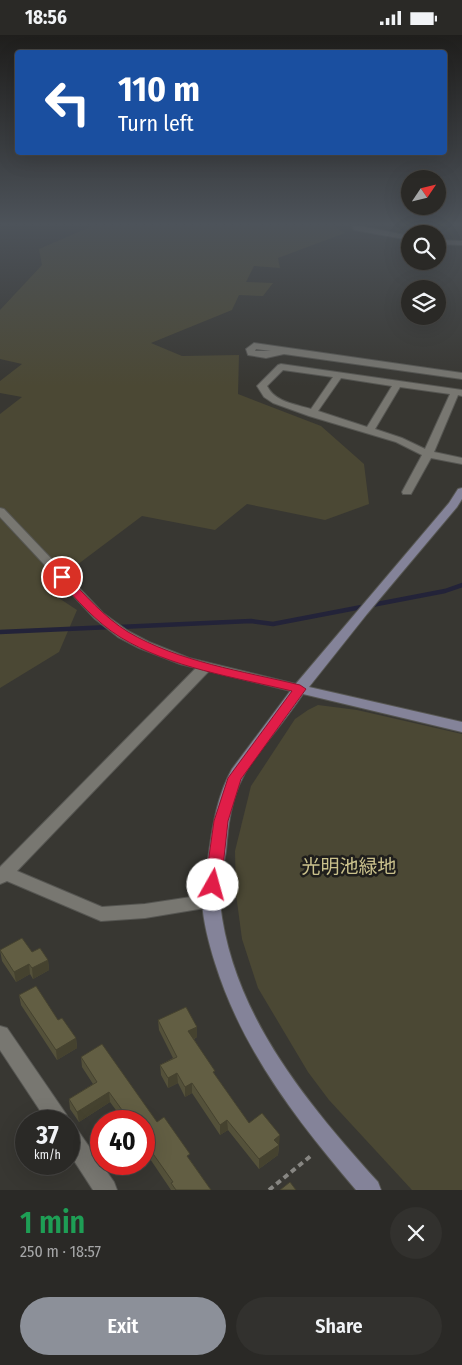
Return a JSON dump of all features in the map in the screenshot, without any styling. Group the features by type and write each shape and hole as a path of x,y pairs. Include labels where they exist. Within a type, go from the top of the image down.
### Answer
{"street":[{"path":"284,351 462,376"},
{"path":"407,492 428,454 459,392 396,385 281,367 262,386 267,395 276,401 312,414 399,440 428,454 462,461"},
{"path":"312,414 338,376"},
{"path":"369,431 396,385"},
{"path":"370,1190 329,1143 260,1049 240,1009 226,972 211,901 221,821 235,778 300,689 453,505 462,491"},
{"path":"0,511 99,616 123,634 144,645 205,667 462,727"},
{"path":"205,667 2,876 101,914 145,911 211,901"},
{"path":"0,1034 52,1110"},
{"path":"80,1151 106,1190"}],"path":[{"path":"268,1190 312,1155"}],"green space":[{"path":"30,278 248,278 246,282 273,283 263,296 239,295 232,310 151,343 182,356 239,355 238,394 321,426 364,464 369,504 325,520 247,504 215,530 142,516 45,589 77,610 59,652 0,688 0,414 22,397 0,393 0,381 22,364 0,359 0,310"},
{"name":"光明池緑地","path":"318,705 357,710 462,734 462,1190 412,1190 329,1100 308,1072 258,988 242,939 236,894 235,851 251,786 295,719"}],"building":[{"path":"22,938 32,952 40,948 48,960 32,968 29,964 14,972 0,950"},
{"path":"36,986 58,1020 62,1018 76,1038 56,1050 19,995"},
{"path":"186,1007 197,1027 188,1031 215,1071 213,1072 249,1123 262,1113 280,1135 274,1140 279,1145 259,1159 227,1120 220,1125 192,1083 185,1087 177,1073 168,1078 160,1065 177,1057 158,1020"},
{"path":"102,1044 149,1110 122,1110 109,1092 80,1110 76,1110 69,1099 97,1082 81,1057"},
{"path":"164,1117 190,1154 187,1156 211,1190 176,1190 171,1183 173,1182 155,1157 155,1119 157,1122"},
{"path":"290,1182 296,1190 280,1190"}],"waterway":[{"path":"119,627 251,621 273,624 445,591 462,585"},
{"path":"0,632 111,627"}],"route":[{"path":"62,577 99,616 123,634 144,645 205,667 300,689 235,778 221,821 213,885"}]}
